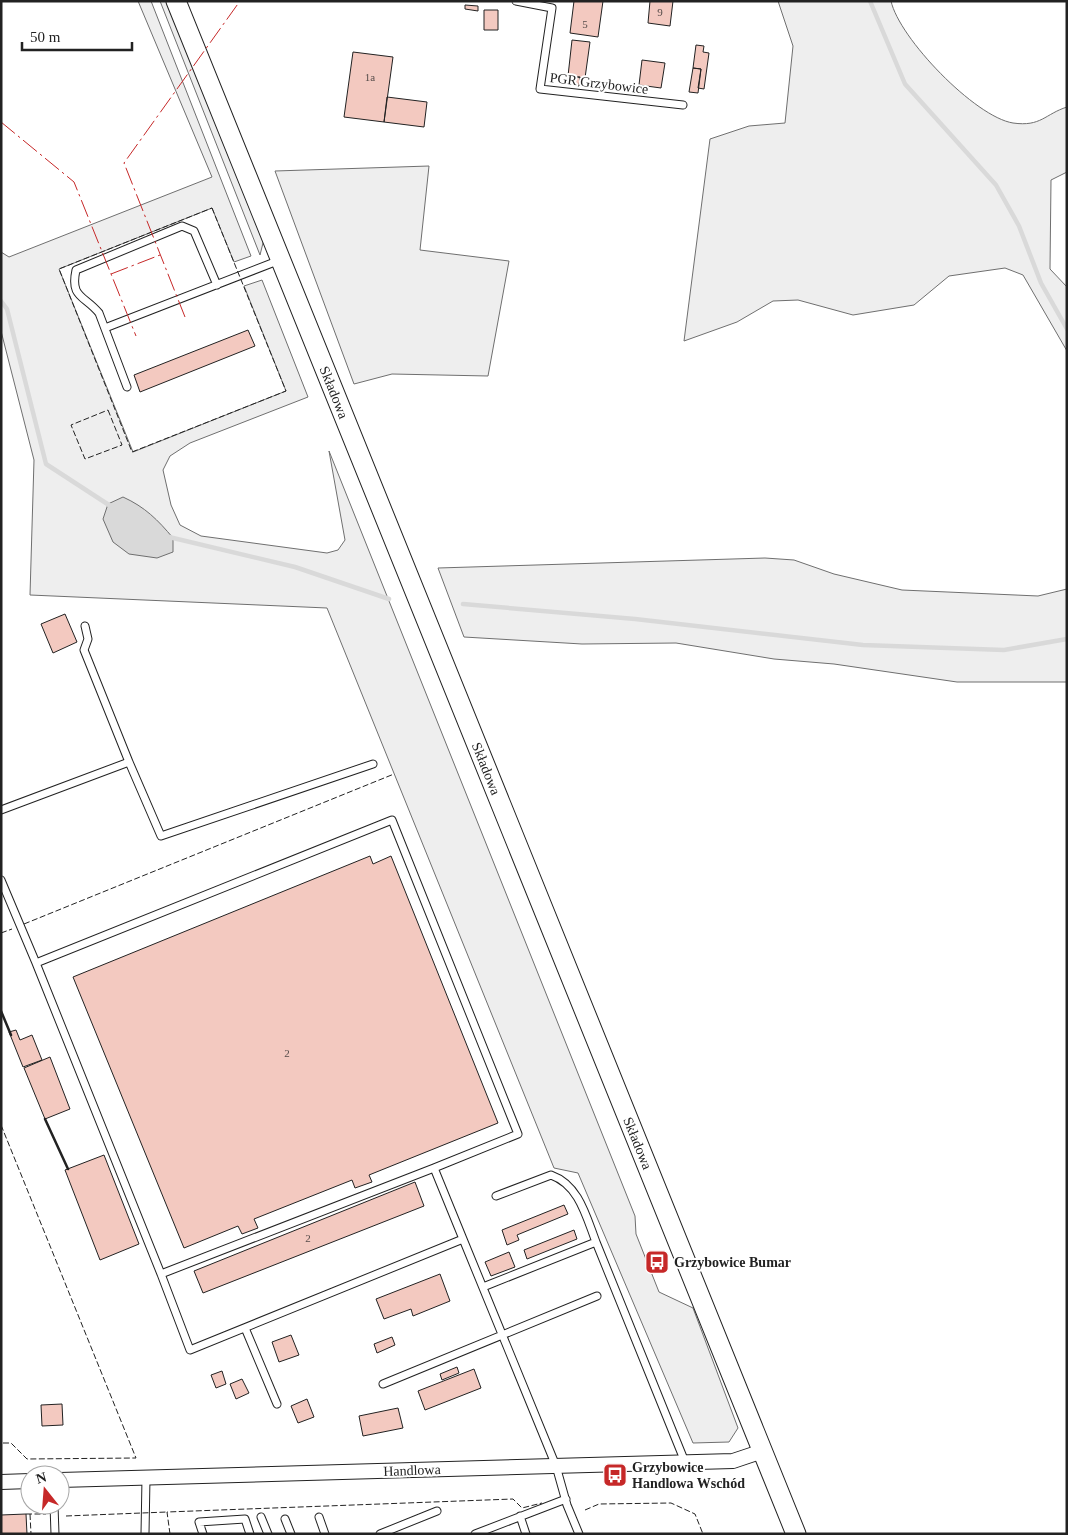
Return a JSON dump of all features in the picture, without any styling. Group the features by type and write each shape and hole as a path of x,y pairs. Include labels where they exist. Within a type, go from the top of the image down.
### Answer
{"main road":[{"name":"Składowa","path":"176,1 796,1534"}],"street":[{"name":"Handlowa","path":"70,1480 733,1461 763,1451"},
{"path":"1,1482 20,1481"}],"lane":[{"name":"PGR Grzybowice","path":"516,1 552,8 540,89 683,105"},
{"path":"127,388 99,313 93,306 79,297 73,283 76,270 182,226 194,231 216,285"},
{"path":"104,328 280,260"},
{"path":"84,626 88,639 84,650 161,836 373,764"},
{"path":"1,810 129,762"},
{"path":"36,962 392,820 518,1134 161,1274"},
{"path":"1,880 36,962 190,1350 464,1238"},
{"path":"434,1168 556,1466 579,1534"},
{"path":"496,1196 551,1175 564,1180 576,1194 686,1462"},
{"path":"483,1287 596,1242"},
{"path":"382,1384 597,1296"},
{"path":"245,1328 277,1404"},
{"path":"145,1534 146,1478"},
{"path":"474,1534 566,1499"},
{"path":"380,1534 437,1511"},
{"path":"54,1515 55,1534"},
{"path":"319,1516 325,1534"},
{"path":"520,1516 526,1534"},
{"path":"262,1517 268,1534"},
{"path":"203,1534 199,1522 245,1519 250,1534"},
{"path":"285,1519 291,1534"}],"shaded area":[{"path":"138,1 151,1 251,256 234,262 212,208 59,269 133,452 286,391 244,286 262,280 308,397 190,443 170,456 163,470 171,505 180,525 201,536 327,553 338,550 345,540 329,451 635,1216 636,1234 659,1292 693,1308 738,1428 729,1442 693,1443 578,1173 554,1168 327,608 30,595 34,460 1,331 1,252 9,257 212,177"},
{"path":"160,1 168,1 264,239 260,255"},
{"path":"778,1 891,1 897,17 908,35 941,74 979,107 997,118 1022,124 1037,122 1067,107 1067,172 1051,180 1050,269 1067,287 1067,351 1023,275 1005,268 949,276 914,305 853,315 798,300 773,301 737,322 684,341 710,139 749,126 785,123 793,46"},
{"path":"429,166 420,250 509,261 488,376 392,374 354,384 275,171"},
{"path":"123,497 151,514 162,525 173,538 173,552 157,558 129,554 113,542 103,519 108,504"},
{"path":"765,558 794,560 834,574 902,590 1038,596 1067,589 1067,682 957,682 834,664 774,659 676,643 582,644 464,637 438,568"}],"building":[{"path":"574,1 603,1 598,37 570,33"},
{"path":"650,1 673,1 670,26 648,23"},
{"path":"465,5 478,6 478,11 465,9"},
{"path":"484,10 498,10 498,30 484,30"},
{"path":"572,40 590,42 585,78 568,76"},
{"path":"696,45 704,46 703,52 709,53 704,89 698,88 701,69 693,68"},
{"path":"353,52 393,57 384,122 344,117"},
{"path":"642,60 665,63 661,88 639,85"},
{"path":"693,68 701,69 698,93 689,92"},
{"path":"568,76 580,77 579,86 566,84"},
{"path":"387,97 427,102 424,127 384,122"},
{"path":"248,330 255,346 140,392 134,375"},
{"path":"65,614 77,642 53,653 41,624"},
{"path":"370,856 373,864 391,856 498,1123 369,1175 372,1182 355,1188 352,1180 254,1219 258,1228 242,1234 238,1226 184,1248 73,977"},
{"path":"16,1030 20,1040 32,1035 42,1060 23,1067 9,1032"},
{"path":"50,1057 70,1109 45,1119 24,1068"},
{"path":"104,1155 139,1244 100,1260 65,1170"},
{"path":"415,1182 424,1206 203,1293 194,1271"},
{"path":"564,1205 568,1214 517,1235 519,1240 507,1245 502,1230"},
{"path":"574,1230 577,1239 527,1259 524,1250"},
{"path":"509,1252 515,1267 491,1276 485,1262"},
{"path":"440,1274 450,1301 413,1316 411,1309 384,1319 376,1299"},
{"path":"291,1335 299,1355 279,1362 272,1342"},
{"path":"392,1337 395,1345 377,1353 374,1344"},
{"path":"457,1367 459,1373 442,1380 440,1374"},
{"path":"474,1369 481,1388 425,1410 418,1391"},
{"path":"222,1371 226,1384 216,1388 211,1375"},
{"path":"242,1379 249,1393 236,1399 230,1384"},
{"path":"307,1399 314,1417 298,1423 291,1406"},
{"path":"62,1404 63,1425 42,1426 41,1405"},
{"path":"398,1408 403,1428 363,1436 359,1416"},
{"path":"1,1515 26,1515 27,1534 1,1534"}],"waterway":[{"path":"870,1 905,84 996,185 1019,226 1041,283 1067,329"},
{"path":"1,301 7,309 46,464 112,507"},
{"path":"169,537 295,567 389,599"},
{"path":"463,604 635,619 863,645 1004,650 1067,639"}],"fence":[{"path":"212,208 286,391 132,452 59,269 212,208"},
{"path":"108,410 122,445 85,459 71,425 108,410"},
{"path":"24,924 394,774"},
{"path":"1,933 12,929"},
{"path":"1,1125 136,1458 27,1459 11,1443 1,1443"},
{"path":"170,1534 167,1512 513,1499 522,1508 542,1503"},
{"path":"585,1510 599,1504 671,1503 695,1514 703,1534"},
{"path":"66,1516 167,1512"},
{"path":"30,1515 31,1534"}],"wall":[{"path":"1,1011 11,1035"},
{"path":"45,1119 68,1169"}],"power":[{"path":"185,317 124,163 240,1"},
{"path":"1,122 74,182 136,336"},
{"path":"111,274 160,255"}],"place":[{"name":"Grzybowice Bumar","path":"657,1262"},
{"name":"Grzybowice Handlowa Wschód","path":"615,1475"}]}
